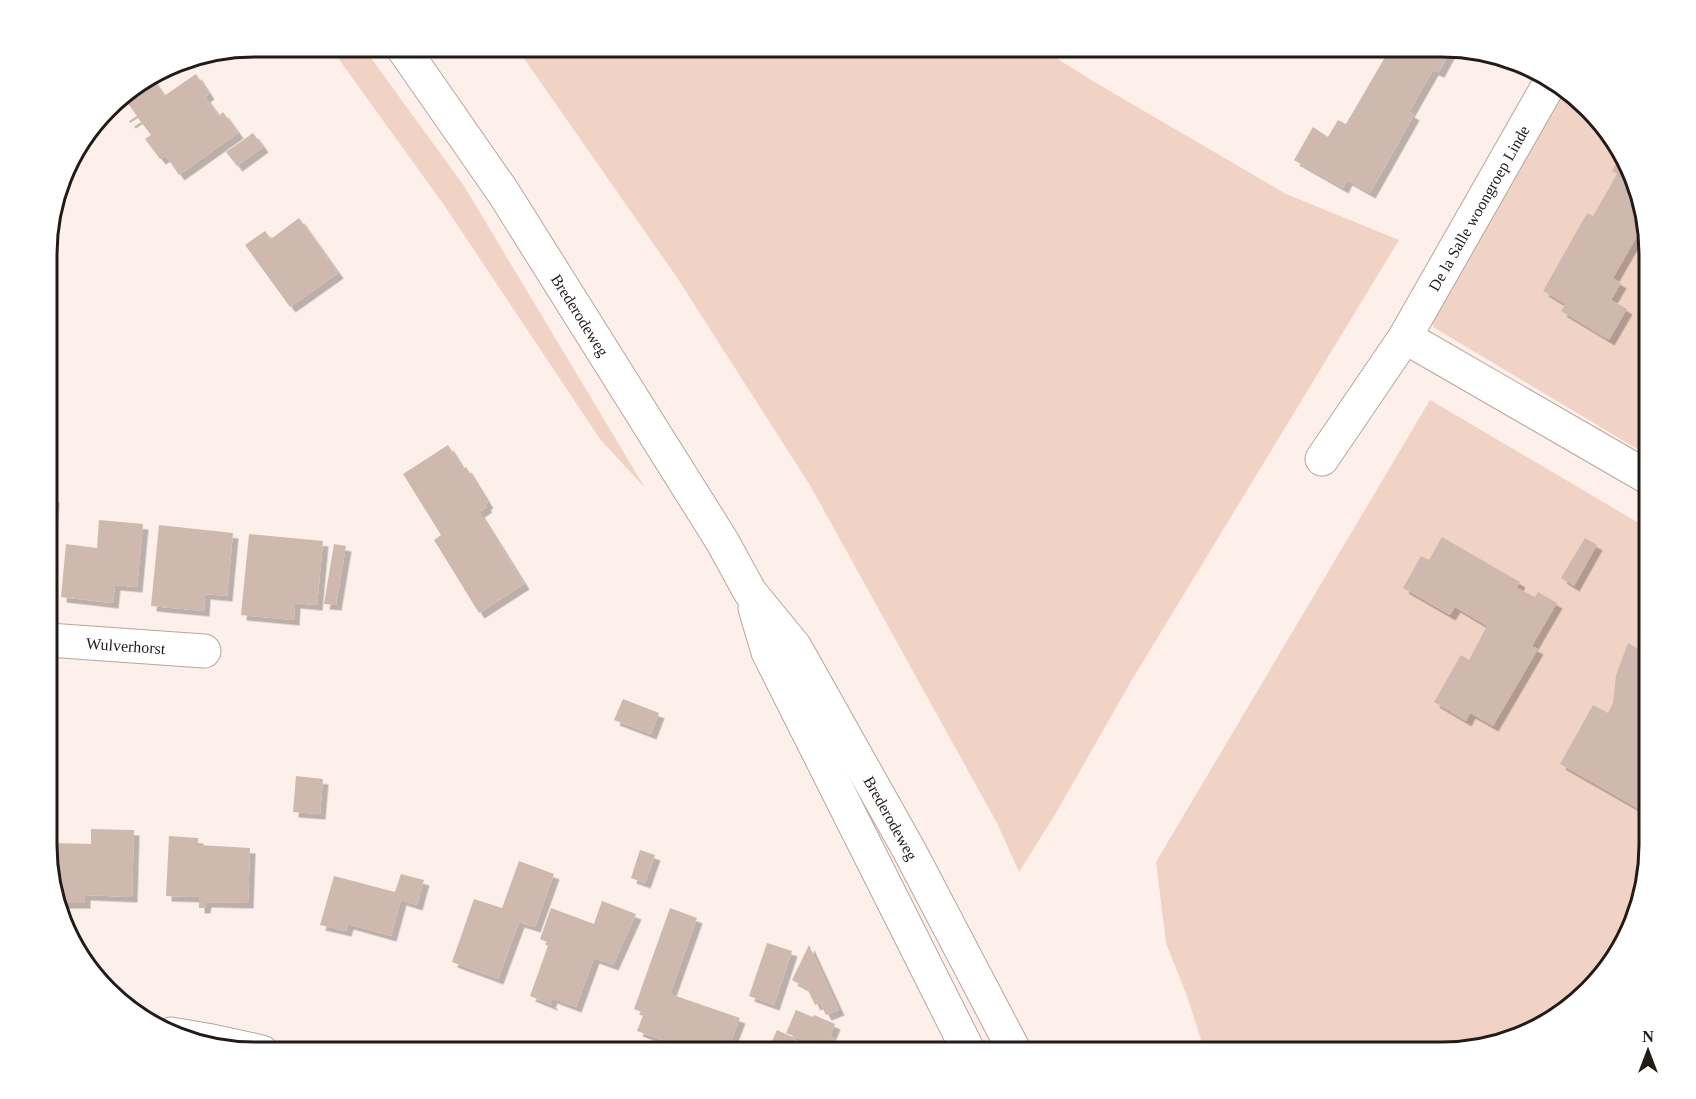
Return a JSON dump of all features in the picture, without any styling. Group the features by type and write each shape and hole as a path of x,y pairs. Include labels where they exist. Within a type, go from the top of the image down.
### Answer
{"main road":[{"name":"Brederodeweg","path":"410,57 503,192 716,531 750,592 795,647 909,850 1010,1042"},
{"name":"De la Salle woongroep Linde","path":"1322,459 1405,337 1547,88"},
{"path":"1405,337 1639,472"},
{"name":"Brederodeweg","path":"750,592 768,652 964,1042"},
{"name":"Wulverhorst","path":"57,641 204,651"}],"shaded area":[{"path":"337,57 370,57 464,186 645,488 600,439 444,205"},
{"path":"523,57 1055,57 1286,194 1399,240 1130,683 1056,813 1019,872 997,823 811,487 678,279"},
{"path":"1555,93 1581,115 1613,156 1629,191 1635,216 1639,241 1639,450 1433,327 1434,307"},
{"path":"1430,400 1639,523 1639,858 1635,883 1629,908 1606,954 1581,984 1562,1001 1540,1016 1517,1027 1493,1035 1455,1042 1202,1042 1166,943 1156,862"}],"building":[{"path":"1385,57 1447,57 1439,72 1433,70 1409,112 1414,115 1370,193 1347,180 1343,188 1294,160 1313,127 1328,137 1338,120 1346,124"},
{"path":"196,74 209,94 205,97 219,116 223,112 238,133 179,175 166,156 160,159 145,139 151,135 138,118 130,123 129,121 137,116 128,103 155,83 164,96"},
{"path":"253,133 263,147 237,166 226,152"},
{"path":"1616,163 1629,191 1638,235 1613,278 1621,283 1611,300 1627,309 1609,340 1561,311 1565,304 1543,291 1587,213 1593,216 1617,174 1612,171"},
{"path":"299,218 338,273 290,307 245,245 265,231 271,239"},
{"path":"448,445 463,469 466,467 488,503 485,505 487,507 479,512 524,584 479,613 434,540 441,535 403,474"},
{"path":"99,520 143,524 137,587 115,585 113,603 61,597 66,544 97,548"},
{"path":"159,525 233,533 227,596 205,594 204,611 151,606"},
{"path":"249,534 323,541 317,605 295,603 294,620 241,615"},
{"path":"1442,537 1520,582 1517,588 1535,597 1538,592 1557,603 1532,646 1538,649 1493,726 1470,713 1466,721 1434,702 1461,655 1469,660 1487,626 1455,607 1450,615 1403,588 1421,556 1429,560"},
{"path":"1585,538 1597,545 1574,586 1561,578"},
{"path":"334,544 346,546 336,605 324,604"},
{"path":"1628,643 1639,649 1639,809 1560,764 1593,705 1608,713 1613,703 1616,675"},
{"path":"623,699 659,713 651,734 614,720"},
{"path":"296,776 323,779 320,814 293,812"},
{"path":"91,829 134,830 132,897 85,895 85,903 66,903 59,871 57,843 91,844"},
{"path":"169,836 198,838 198,845 250,848 248,903 206,902 205,908 199,908 199,897 166,896"},
{"path":"640,850 655,855 645,883 631,878"},
{"path":"519,861 554,874 535,927 519,922 498,979 452,962 474,899 502,908"},
{"path":"401,874 424,880 417,905 401,900 391,936 348,924 346,931 320,925 334,876 395,892"},
{"path":"602,901 636,914 613,965 594,958 576,1007 552,998 550,1003 552,1005 530,996 549,943 540,939 551,908 594,924"},
{"path":"670,908 697,918 670,994 740,1018 731,1042 668,1042 637,1031 644,1013 634,1009"},
{"path":"767,943 792,951 774,1005 749,996"},
{"path":"809,945 839,1010 826,1015 820,1003 815,1005 807,988 792,980"},
{"path":"796,1010 835,1024 830,1036 835,1039 834,1042 802,1042 803,1040 786,1033"},
{"path":"777,1030 795,1038 793,1042 772,1042"}]}
